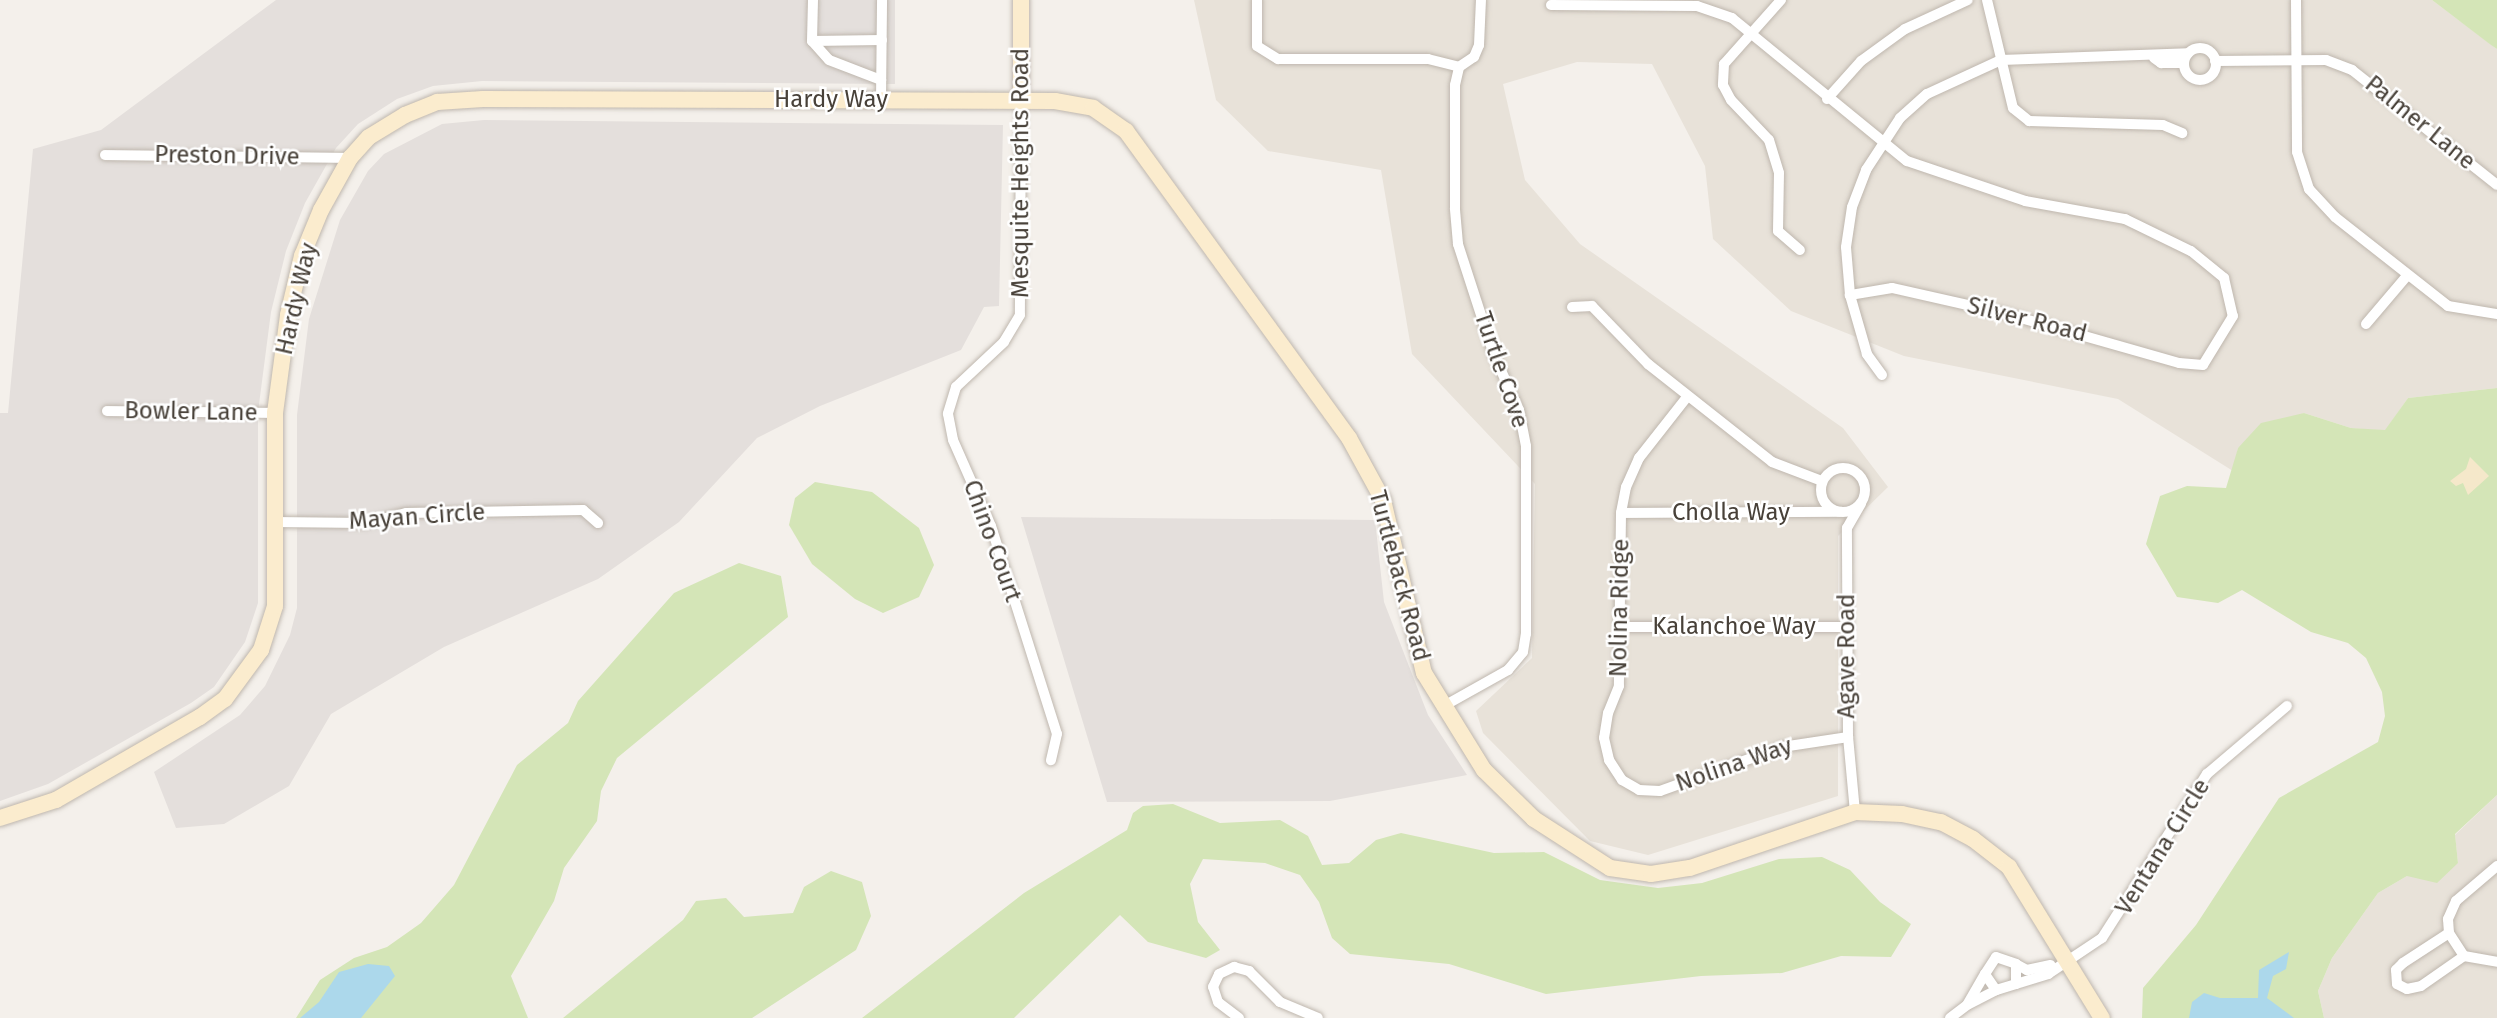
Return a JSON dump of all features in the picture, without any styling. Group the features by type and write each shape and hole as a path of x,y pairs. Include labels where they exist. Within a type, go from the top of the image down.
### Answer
{"main road":[{"name":"Mesquite Heights Road","path":"1021,0 1021,101"},
{"name":"Hardy Way","path":"0,818 56,800 225,699 261,650 272,617 275,413 288,315 302,256 321,210 350,158 369,137 405,114 437,102 483,99 1021,101"},
{"name":"Turtleback Road","path":"1021,101 1093,108 1126,131 1349,438 1383,500 1416,647 1442,707 1484,770 1534,819 1610,868 1651,874 1690,868 1855,812 1941,822 1973,839 2009,867 2069,958 2102,1018"}],"street":[{"path":"813,0 812,41 829,60 881,80"},
{"path":"881,100 882,0"},
{"path":"1257,0 1257,46 1262,52 1278,58 1428,58 1459,67 1474,57 1479,45 1480,0"},
{"path":"1781,0 1724,64 1723,85 1731,100 1769,140 1779,173 1778,231 1800,250"},
{"path":"1827,99 1861,61 1905,29 1968,0"},
{"path":"1987,0 2013,108 2029,121 2163,125 2182,133"},
{"path":"2297,0 2297,152 2309,189 2334,218 2406,277 2448,306 2497,314"},
{"path":"1551,5 1597,2 1697,3 1732,19 1882,143"},
{"path":"812,41 882,40"},
{"name":"Palmer Lane","path":"1882,375 1867,354 1850,295 1846,247 1852,207 1882,143 1927,94 2001,60 2071,55 2154,58 2161,63 2186,58 2206,50 2215,61 2214,71 2201,80 2187,73 2186,58"},
{"name":"Palmer Lane","path":"2215,61 2326,60 2352,70 2497,184"},
{"name":"Turtle Cove","path":"1442,707 1508,670 1523,652 1526,634 1526,446 1519,410 1494,355 1458,244 1459,67"},
{"name":"Mesquite Heights Road","path":"1004,341 1020,315 1021,101"},
{"name":"Silver Road","path":"1850,295 1892,288 2003,313 2179,363 2203,365 2233,316 2232,299 2224,278 2191,251 2125,219 2025,201 1907,161 1882,143"},
{"name":"Preston Drive","path":"105,155 350,158"},
{"path":"2366,324 2406,277"},
{"path":"1572,307 1592,306 1612,322 1648,364 1772,462 1822,481"},
{"name":"Chino Court","path":"1004,341 956,387 948,414 953,440 991,526 1057,734 1051,760"},
{"name":"Nolina Ridge","path":"1622,780 1609,760 1604,738 1608,713 1619,686 1621,513 1626,487 1639,458 1687,397"},
{"name":"Bowler Lane","path":"107,411 275,413"},
{"path":"1840,468 1857,473 1866,489 1861,504 1840,512 1823,501 1822,481 1840,468"},
{"name":"Agave Road","path":"1855,812 1848,737 1847,528 1861,504"},
{"name":"Mayan Circle","path":"274,522 365,523 406,513 583,510 598,523"},
{"name":"Cholla Way","path":"1621,513 1840,512"},
{"name":"Kalanchoe Way","path":"1620,627 1847,627"},
{"name":"Ventana Circle","path":"2069,958 2102,938 2114,924 2149,859 2207,774 2287,706"},
{"name":"Nolina Way","path":"1622,780 1639,790 1660,791 1782,747 1848,737"},
{"path":"2464,956 2449,933 2448,919 2456,901 2497,866"},
{"path":"2449,933 2403,963 2396,970 2397,984 2407,989 2421,986 2464,956 2497,962"},
{"path":"1967,1005 1997,957 2040,970 2069,958"},
{"path":"1950,1018 1967,1005 1997,990 2041,977 2069,958"},
{"path":"2016,964 2016,984"},
{"path":"1240,1018 1218,1002 1213,987 1219,974 1234,967 1250,971 1280,1002 1318,1018"},
{"path":"1985,974 1997,990"}],"shaded area":[{"path":"276,0 895,0 895,84 482,81 433,86 397,99 358,124 336,148 305,203 286,251 271,312 258,412 258,603 245,642 214,687 191,703 48,784 0,801 0,413 8,413 33,149 101,130"},
{"path":"1194,0 2432,0 2497,49 2497,388 2408,398 2385,431 2351,428 2304,413 2238,448 2233,471 2118,399 1904,356 1791,311 1713,239 1705,166 1652,64 1577,62 1503,84 1525,180 1580,244 1843,428 1888,487 1838,536 1838,796 1648,855 1590,841 1483,733 1476,711 1532,658 1535,484 1412,354 1381,170 1268,151 1216,100"},
{"path":"484,120 1003,125 999,306 984,307 961,350 820,406 757,438 679,522 598,579 444,647 331,714 289,786 224,824 176,828 154,772 240,715 265,686 290,635 297,608 297,415 309,319 340,220 368,171 384,154 442,124"},
{"path":"1021,517 1375,520 1384,602 1428,715 1467,775 1330,801 1107,802"},
{"path":"2497,795 2497,1018 2324,1018 2318,991 2332,958 2378,893 2407,876 2458,863 2455,835"}],"green space":[{"path":"2432,0 2497,0 2497,49 2491,45"},
{"path":"2497,388 2497,795 2455,834 2458,863 2437,883 2407,876 2378,893 2332,958 2318,991 2324,1018 2142,1018 2143,988 2196,925 2279,798 2378,742 2385,716 2382,692 2366,658 2348,643 2311,632 2242,590 2218,603 2177,597 2146,544 2160,496 2187,486 2226,488 2238,448 2261,423 2304,413 2351,428 2385,430 2408,398"},
{"path":"815,482 872,492 919,528 934,565 919,597 883,613 855,599 812,564 789,525 795,498"},
{"path":"739,563 781,576 788,617 617,758 601,791 597,821 564,868 554,901 511,976 528,1018 296,1018 320,980 354,958 387,947 421,923 454,885 517,765 568,723 578,701 674,593"},
{"path":"1173,804 1220,823 1280,820 1308,836 1322,865 1349,863 1376,840 1401,833 1494,853 1544,852 1600,880 1658,888 1702,883 1779,859 1822,857 1850,870 1880,902 1911,924 1891,957 1841,956 1782,973 1701,976 1546,994 1449,964 1350,954 1332,938 1319,902 1300,875 1265,863 1203,859 1190,884 1198,922 1220,950 1206,958 1148,942 1120,915 1014,1018 862,1018 1024,893 1127,830 1133,813 1143,806"},
{"path":"831,871 862,882 871,916 856,950 752,1018 563,1018 683,920 696,901 726,898 744,917 793,913 804,887"}],"sand":[{"path":"2470,457 2489,476 2468,495 2463,483 2456,486 2450,481 2466,469"}],"water":[{"path":"2289,952 2286,969 2273,976 2267,998 2294,1018 2189,1018 2192,1002 2204,993 2220,998 2258,998 2259,970"},
{"path":"368,964 389,966 395,976 361,1018 300,1018 319,1002 339,972"}]}
